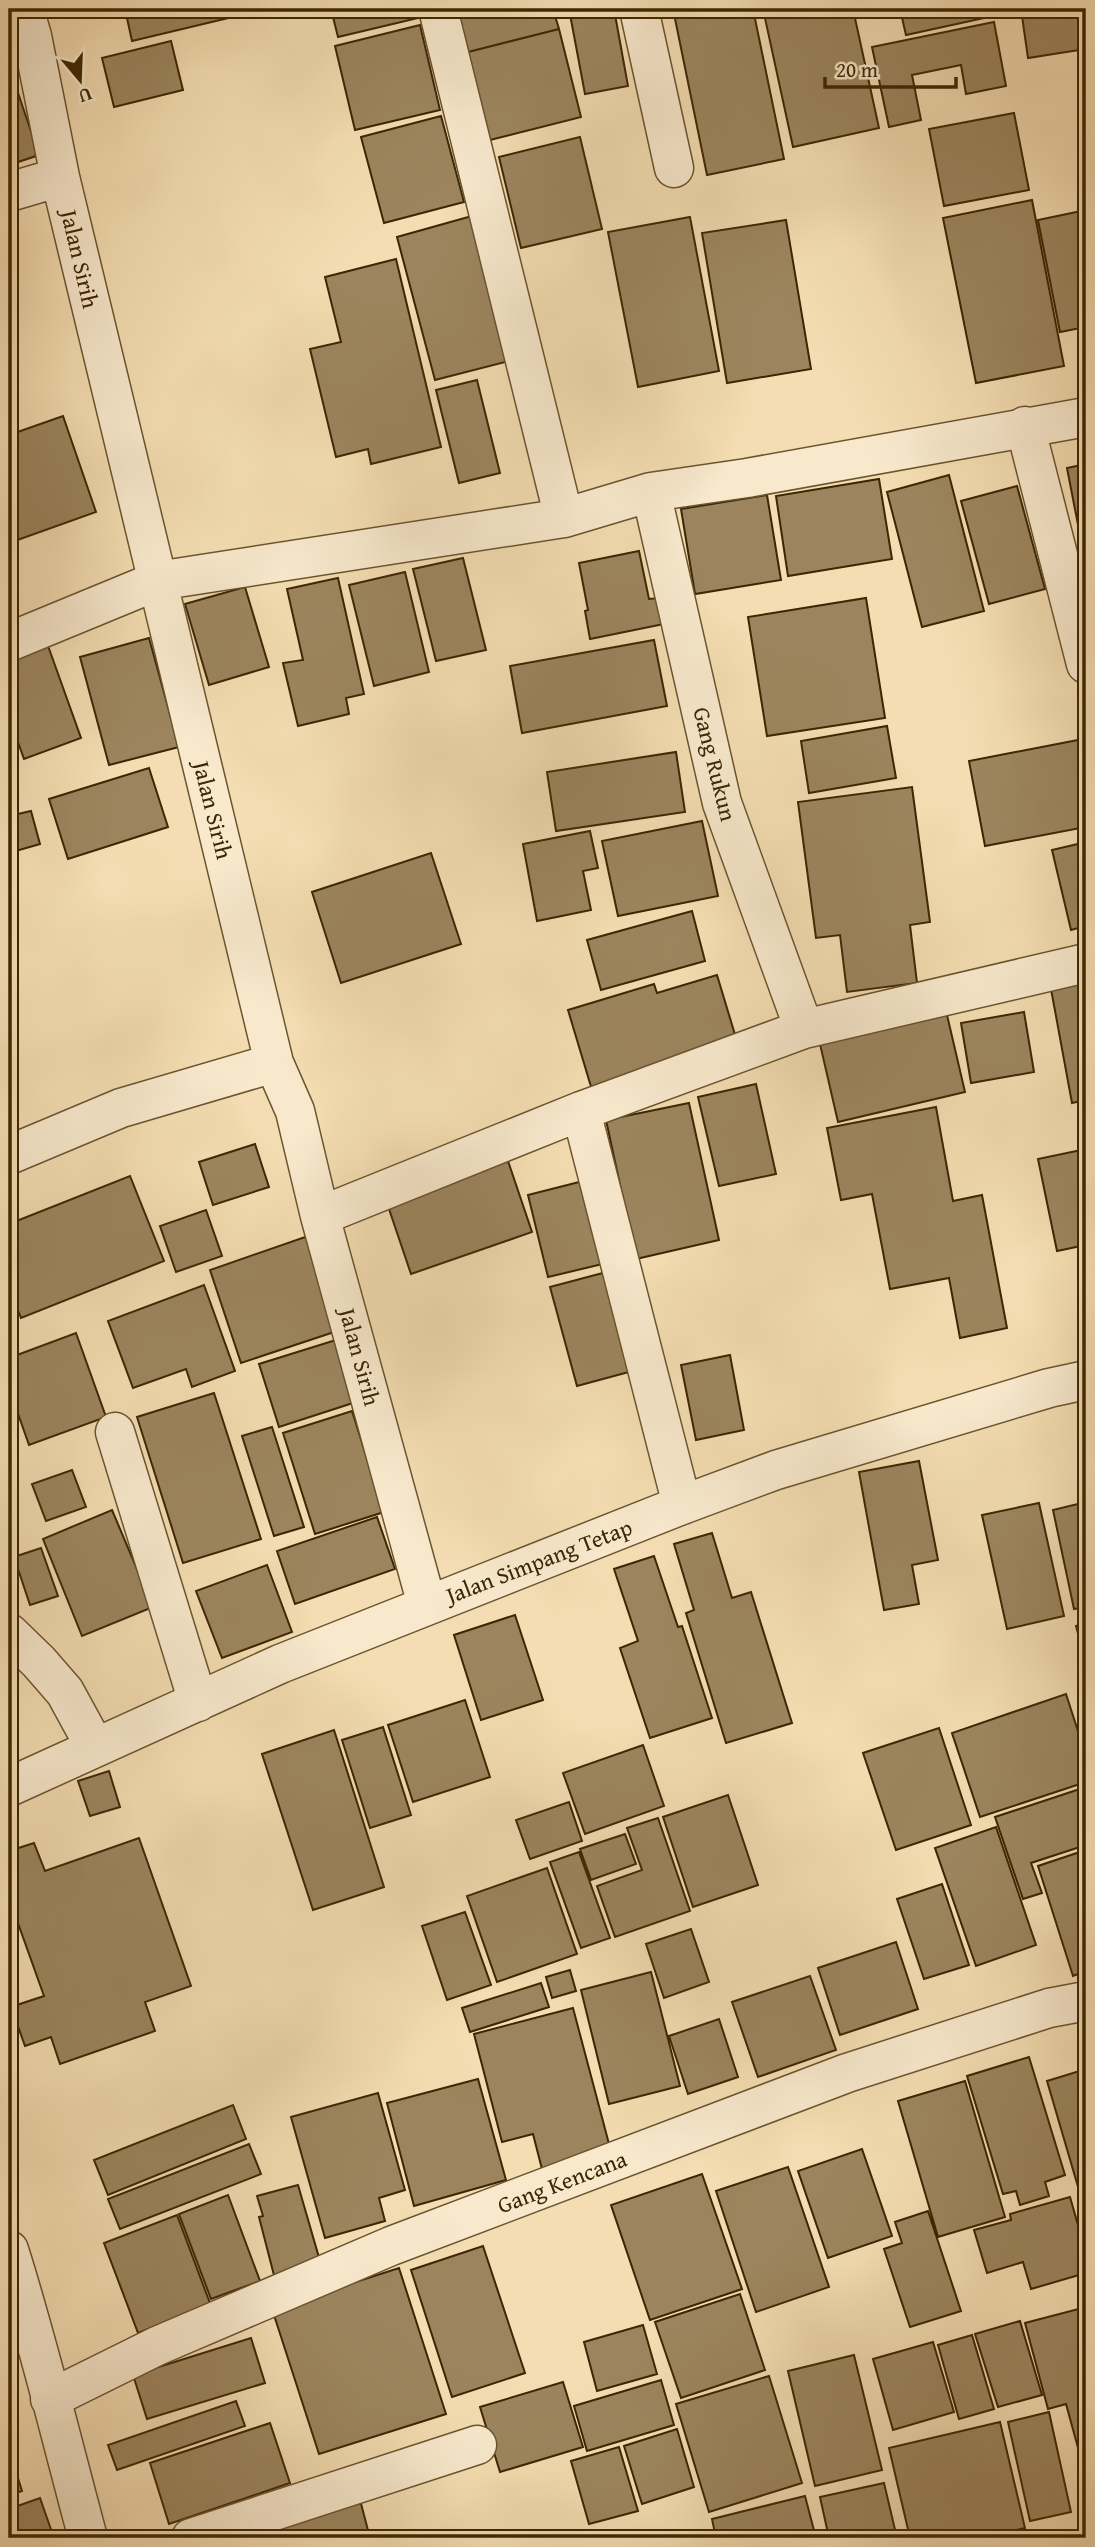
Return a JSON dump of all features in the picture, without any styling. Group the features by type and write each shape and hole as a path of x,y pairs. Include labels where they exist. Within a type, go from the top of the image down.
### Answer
{"street":[{"name":"Jalan Sirih","path":"24,9 32,36 60,177 274,1063 295,1111 320,1216 427,1605"},
{"path":"438,9 564,518"},
{"path":"639,9 674,168"},
{"path":"9,192 60,177"},
{"path":"9,642 157,581 564,518 651,492 747,478 1086,417"},
{"path":"1025,426 1086,664"},
{"name":"Gang Rukun","path":"651,492 722,803 804,1029"},
{"path":"320,1216 581,1111 804,1029 1086,963"},
{"path":"9,1155 121,1108 274,1063"},
{"path":"581,1111 682,1505"},
{"name":"Jalan Simpang Tetap","path":"9,1787 280,1664 682,1505 776,1470 1049,1388 1086,1380"},
{"path":"115,1432 198,1702"},
{"path":"9,1633 65,1692 94,1747"},
{"name":"Gang Kencana","path":"50,2399 157,2346 391,2246 847,2073 1049,2008 1086,2001"},
{"path":"9,2250 23,2344 50,2399 88,2538"},
{"path":"191,2538 477,2445"}],"building":[{"path":"125,9 239,9 241,15 132,41"},
{"path":"331,9 416,9 418,18 338,37"},
{"path":"457,9 553,9 559,29 468,52"},
{"path":"569,9 614,9 628,86 585,94"},
{"path":"673,9 753,9 784,159 707,175"},
{"path":"763,9 853,9 879,128 793,147"},
{"path":"900,9 997,9 998,15 906,35"},
{"path":"1021,9 1086,9 1086,49 1028,58"},
{"path":"994,22 1006,86 966,94 961,65 912,75 921,120 889,127 872,47"},
{"path":"420,25 440,110 355,130 335,46"},
{"path":"559,29 581,117 490,140 468,52"},
{"path":"171,41 183,90 114,107 102,58"},
{"path":"14,81 39,155 9,165 9,83"},
{"path":"1014,113 1029,190 944,206 929,129"},
{"path":"441,116 464,202 384,223 361,137"},
{"path":"580,137 602,229 521,248 499,157"},
{"path":"1032,200 1064,366 976,383 943,218"},
{"path":"1086,210 1086,327 1060,332 1038,220"},
{"path":"479,214 517,359 435,380 397,237"},
{"path":"690,217 719,371 638,387 608,232"},
{"path":"786,220 811,369 727,383 702,233"},
{"path":"396,259 441,447 371,464 368,449 336,457 310,349 341,342 325,277"},
{"path":"477,380 500,473 459,483 436,390"},
{"path":"63,416 96,512 9,543 9,435"},
{"path":"1086,464 1086,566 1067,468"},
{"path":"949,475 984,611 922,627 887,492"},
{"path":"879,479 892,559 788,576 776,496"},
{"path":"1017,486 1045,589 989,604 961,501"},
{"path":"767,495 781,580 695,594 681,509"},
{"path":"639,551 649,599 659,598 664,624 590,639 585,611 588,610 579,563"},
{"path":"463,558 486,650 436,661 413,569"},
{"path":"405,572 429,672 374,686 349,585"},
{"path":"338,578 364,694 346,698 349,714 298,726 283,663 303,660 287,589"},
{"path":"245,587 269,667 209,685 185,604"},
{"path":"866,598 885,718 767,736 748,617"},
{"path":"149,638 179,747 109,765 80,657"},
{"path":"654,640 667,706 522,733 510,666"},
{"path":"47,643 81,738 24,759 9,717 9,657"},
{"path":"887,726 896,778 809,793 801,741"},
{"path":"1078,740 1086,781 1086,827 985,846 969,761"},
{"path":"676,752 685,812 556,831 547,772"},
{"path":"149,768 168,827 68,859 49,799"},
{"path":"912,787 930,922 910,925 917,983 847,992 840,935 816,938 798,802"},
{"path":"31,811 40,844 9,853 9,816"},
{"path":"702,821 718,896 618,916 602,841"},
{"path":"590,831 598,868 583,871 591,910 537,921 523,844"},
{"path":"1086,842 1086,926 1071,930 1052,850"},
{"path":"431,853 461,944 341,983 312,892"},
{"path":"692,911 705,961 601,990 587,940"},
{"path":"717,975 736,1038 592,1090 568,1010 654,984 657,993"},
{"path":"1086,983 1086,1100 1072,1103 1051,989"},
{"path":"1024,1012 1034,1072 971,1083 961,1023"},
{"path":"947,1015 965,1092 838,1122 820,1044"},
{"path":"756,1084 776,1174 719,1186 698,1097"},
{"path":"689,1103 719,1240 636,1259 606,1120"},
{"path":"936,1107 953,1201 982,1195 1007,1328 960,1338 949,1278 890,1289 872,1194 841,1200 827,1128"},
{"path":"255,1144 269,1187 213,1205 199,1162"},
{"path":"1086,1149 1086,1245 1057,1251 1038,1159"},
{"path":"508,1161 532,1232 411,1274 387,1203"},
{"path":"130,1176 164,1261 21,1318 9,1288 9,1224"},
{"path":"591,1179 611,1262 548,1277 528,1195"},
{"path":"206,1210 222,1256 176,1272 160,1226"},
{"path":"308,1236 340,1330 241,1363 210,1270"},
{"path":"614,1270 640,1369 577,1386 550,1287"},
{"path":"204,1285 235,1371 192,1387 186,1369 133,1388 108,1321"},
{"path":"76,1333 106,1417 29,1445 9,1388 9,1358"},
{"path":"339,1339 359,1401 279,1427 259,1364"},
{"path":"730,1355 744,1430 696,1440 681,1365"},
{"path":"214,1393 261,1539 183,1563 137,1417"},
{"path":"352,1411 384,1512 315,1534 283,1433"},
{"path":"272,1427 304,1527 274,1536 242,1436"},
{"path":"919,1461 938,1560 912,1565 919,1604 884,1610 859,1472"},
{"path":"72,1470 86,1507 46,1521 32,1484"},
{"path":"1086,1502 1086,1607 1074,1609 1053,1510"},
{"path":"1039,1503 1064,1616 1007,1629 982,1515"},
{"path":"112,1510 153,1607 82,1636 43,1539"},
{"path":"377,1517 395,1569 295,1604 277,1551"},
{"path":"712,1533 732,1598 751,1592 792,1723 726,1743 686,1613 694,1610 674,1544"},
{"path":"41,1548 58,1596 30,1605 14,1557"},
{"path":"654,1556 678,1627 682,1626 712,1718 650,1738 620,1648 638,1641 614,1569"},
{"path":"267,1565 292,1632 222,1658 196,1591"},
{"path":"515,1615 543,1700 481,1720 454,1635"},
{"path":"1086,1623 1086,1663 1076,1626"},
{"path":"1066,1694 1086,1756 1086,1782 980,1817 952,1733"},
{"path":"465,1700 490,1777 413,1802 388,1725"},
{"path":"383,1727 411,1815 370,1828 342,1740"},
{"path":"939,1728 971,1825 896,1850 863,1753"},
{"path":"334,1730 384,1887 313,1910 262,1754"},
{"path":"643,1745 664,1806 585,1834 563,1773"},
{"path":"109,1771 120,1807 90,1816 78,1781"},
{"path":"1086,1787 1086,1845 1031,1863 1042,1893 1023,1899 995,1817"},
{"path":"728,1795 758,1885 693,1907 663,1817"},
{"path":"569,1802 582,1841 530,1859 516,1820"},
{"path":"658,1818 690,1911 615,1937 597,1886 642,1870 627,1828"},
{"path":"996,1827 1036,1945 976,1966 935,1848"},
{"path":"625,1834 636,1864 591,1880 580,1849"},
{"path":"139,1838 191,1986 145,2002 155,2031 60,2064 51,2037 25,2046 11,2007 44,1996 9,1898 9,1851 34,1843 45,1871"},
{"path":"1086,1850 1086,1971 1073,1976 1038,1866"},
{"path":"579,1852 610,1938 581,1948 550,1862"},
{"path":"547,1868 577,1954 497,1982 467,1896"},
{"path":"942,1884 969,1965 924,1979 897,1899"},
{"path":"465,1912 491,1985 447,2000 422,1926"},
{"path":"691,1929 709,1982 664,1998 646,1944"},
{"path":"896,1942 918,2009 840,2035 818,1968"},
{"path":"570,1970 576,1991 552,1998 546,1977"},
{"path":"651,1972 680,2086 609,2104 581,1990"},
{"path":"810,1976 836,2050 758,2077 732,2002"},
{"path":"541,1983 549,2007 470,2032 462,2008"},
{"path":"573,2008 613,2159 544,2177 533,2134 502,2142 474,2034"},
{"path":"719,2019 738,2077 688,2094 669,2036"},
{"path":"1029,2057 1065,2175 1045,2182 1049,2196 1020,2205 1016,2191 1003,2194 967,2076"},
{"path":"1086,2069 1086,2214 1047,2081"},
{"path":"478,2079 506,2180 414,2206 387,2103"},
{"path":"965,2081 1005,2217 938,2237 898,2101"},
{"path":"378,2093 405,2190 379,2198 385,2221 325,2238 291,2117"},
{"path":"233,2105 246,2139 108,2195 94,2160"},
{"path":"249,2144 261,2174 120,2229 108,2199"},
{"path":"862,2149 892,2236 828,2258 798,2171"},
{"path":"788,2167 829,2287 756,2312 716,2191"},
{"path":"702,2174 742,2289 650,2320 611,2205"},
{"path":"298,2185 322,2268 277,2287 259,2217 263,2216 257,2196"},
{"path":"228,2195 260,2281 211,2299 179,2214"},
{"path":"1070,2197 1086,2253 1086,2273 1031,2289 1023,2262 987,2273 974,2230 1011,2220 1010,2214"},
{"path":"928,2211 961,2311 910,2327 884,2249 902,2243 895,2222"},
{"path":"177,2215 211,2306 138,2333 104,2243"},
{"path":"483,2246 525,2373 452,2397 411,2270"},
{"path":"399,2268 446,2414 319,2454 272,2309"},
{"path":"740,2294 765,2370 681,2398 655,2322"},
{"path":"1086,2307 1086,2477 1066,2404 1048,2409 1025,2323"},
{"path":"1020,2321 1042,2395 998,2407 975,2334"},
{"path":"643,2325 657,2374 597,2391 584,2342"},
{"path":"972,2335 994,2409 959,2419 938,2345"},
{"path":"251,2338 265,2383 147,2419 133,2375"},
{"path":"933,2342 954,2412 893,2430 873,2359"},
{"path":"854,2355 882,2470 815,2486 788,2371"},
{"path":"769,2376 802,2483 709,2512 676,2404"},
{"path":"661,2380 674,2425 587,2451 574,2406"},
{"path":"563,2382 583,2447 500,2472 480,2407"},
{"path":"236,2401 245,2426 117,2470 108,2445"},
{"path":"1049,2412 1071,2512 1030,2521 1008,2422"},
{"path":"1000,2422 1025,2528 983,2538 910,2538 889,2448"},
{"path":"270,2423 290,2483 169,2524 150,2463"},
{"path":"677,2429 694,2487 642,2504 624,2446"},
{"path":"619,2447 638,2511 589,2524 571,2461"},
{"path":"9,2449 22,2491 9,2495"},
{"path":"884,2483 897,2538 829,2538 820,2497"},
{"path":"358,2492 370,2538 243,2538"},
{"path":"805,2496 816,2538 716,2538 712,2519"},
{"path":"40,2498 54,2538 9,2538 9,2509"}]}
